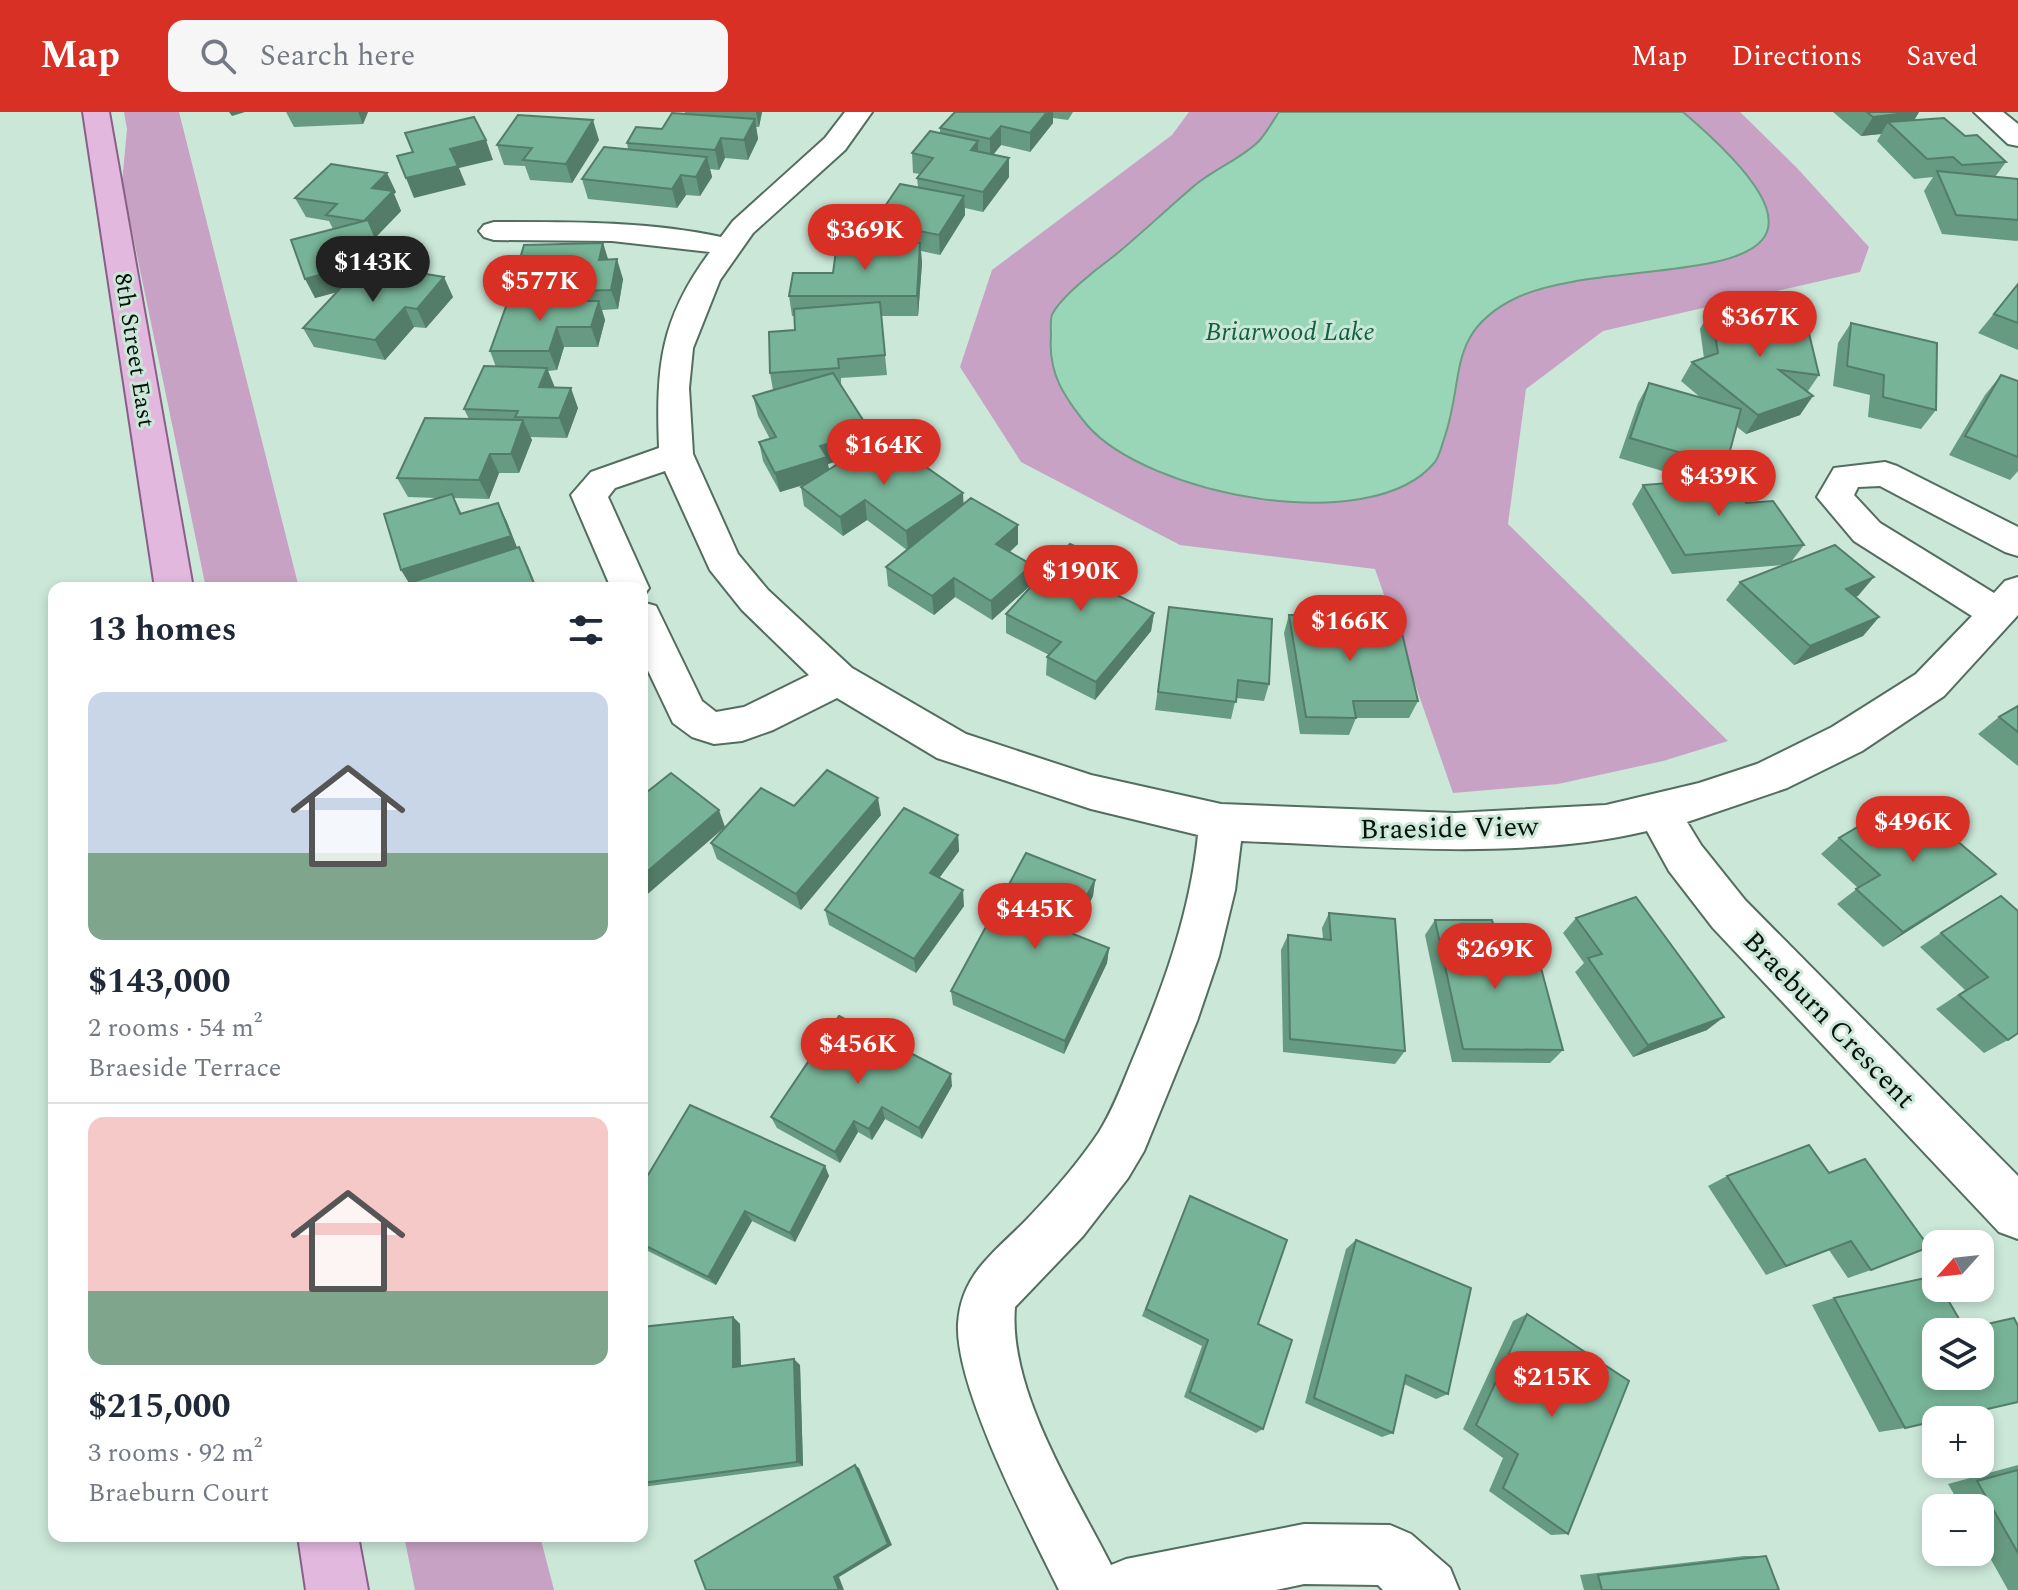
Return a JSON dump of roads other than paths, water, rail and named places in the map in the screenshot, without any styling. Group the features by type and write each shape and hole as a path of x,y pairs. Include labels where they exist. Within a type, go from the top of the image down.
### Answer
{"main road":[{"name":"8th Street East","path":"96,112 173,582"},
{"path":"329,1542 337,1590"}],"street":[{"name":"Braeside View","path":"859,112 835,144 743,227 705,279 677,348 673,388 676,454 694,501 723,561 755,600 838,679 952,746 1091,792 1221,822 1455,831 1606,823 1659,812 1772,776 1847,739 1930,685 2013,597"},
{"path":"1987,112 2018,138"},
{"path":"494,231 611,230 697,240 728,247"},
{"path":"627,582 589,495 603,480 676,454"},
{"path":"2013,597 1867,532 1835,497 1846,476 1885,474 2018,543"},
{"path":"648,629 687,712 697,722 714,728 730,728 746,723 838,679"},
{"name":"Braeburn Crescent","path":"1659,812 1685,858 1729,914 2018,1213"},
{"path":"1091,1590 1016,1434 987,1348 988,1303 1014,1265 1048,1236 1112,1158 1137,1108 1174,1020 1200,943 1219,858 1221,822"},
{"path":"1126,1590 1304,1554 1390,1555 1428,1590"}],"water":[{"name":"Briarwood Lake","path":"1279,112 1683,112 1746,174 1768,217 1758,244 1724,260 1562,284 1516,298 1494,311 1468,341 1437,459 1404,486 1362,499 1312,503 1259,499 1206,488 1157,471 1116,450 1087,425 1071,404 1055,373 1051,317 1071,292 1194,186 1259,141"}]}
